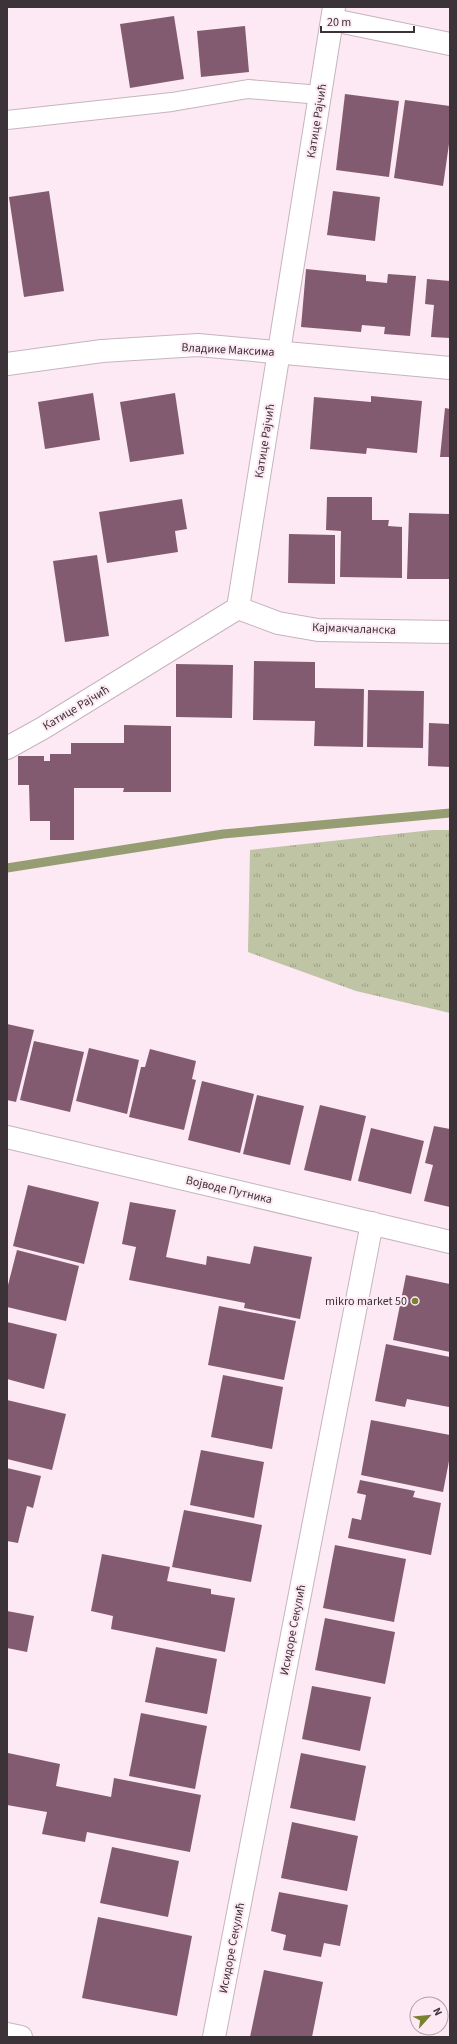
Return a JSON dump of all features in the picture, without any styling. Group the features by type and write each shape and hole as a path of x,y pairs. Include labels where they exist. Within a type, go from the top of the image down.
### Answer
{"street":[{"path":"334,14 450,44"},
{"name":"Катице Рајчић","path":"7,748 43,728 238,608 334,14"},
{"name":"Владике Максима","path":"7,364 102,351 198,345 450,368"},
{"name":"Кајмакчаланска","path":"238,608 278,623 318,630 450,632"},
{"name":"Војводе Путника","path":"8,1140 450,1242"},
{"name":"Исидоре Секулић","path":"214,2037 372,1223"},
{"path":"7,2034 21,2037"}],"lane":[{"path":"7,120 172,102 248,89 321,96"}],"green space":[{"path":"432,830 450,830 450,1013 356,991 248,952 250,850"}],"building":[{"path":"174,16 184,79 130,88 120,24"},
{"path":"245,26 249,72 201,77 197,31"},
{"path":"345,94 399,101 389,177 336,170"},
{"path":"405,100 450,106 450,137 443,186 394,178"},
{"path":"49,191 64,291 24,297 9,197"},
{"path":"333,191 380,197 375,241 327,235"},
{"path":"306,269 366,275 366,281 387,283 388,274 416,276 410,336 384,334 385,327 362,325 361,332 301,327"},
{"path":"427,279 450,281 450,338 431,337 434,305 425,304"},
{"path":"93,393 100,440 45,449 38,402"},
{"path":"175,393 184,454 130,462 120,402"},
{"path":"371,396 422,401 417,453 367,448 366,454 310,449 314,397 371,402"},
{"path":"445,408 450,409 450,457 440,457"},
{"path":"327,497 372,497 372,520 389,520 388,526 402,527 402,578 340,577 341,531 326,530"},
{"path":"182,499 187,529 175,531 178,552 107,563 99,512"},
{"path":"409,513 450,514 450,579 407,579"},
{"path":"289,534 335,535 335,584 288,583"},
{"path":"97,555 109,636 65,642 53,561"},
{"path":"254,661 315,662 315,688 364,689 363,747 314,746 315,721 253,720"},
{"path":"176,664 233,665 232,718 176,717"},
{"path":"368,690 424,691 423,748 367,747"},
{"path":"429,723 450,724 450,767 428,766"},
{"path":"124,725 171,726 171,792 123,792 124,788 74,788 74,840 50,840 50,821 30,821 29,785 18,785 18,756 44,756 44,761 50,761 50,754 71,754 71,743 124,743"},
{"path":"7,1024 34,1030 16,1102 7,1100"},
{"path":"34,1041 84,1052 70,1112 20,1100"},
{"path":"89,1048 139,1060 127,1114 76,1101"},
{"path":"150,1049 196,1061 192,1079 196,1080 184,1130 129,1117 141,1067 145,1067"},
{"path":"202,1081 254,1094 240,1153 188,1140"},
{"path":"257,1095 304,1106 290,1165 243,1154"},
{"path":"320,1105 366,1116 351,1181 304,1170"},
{"path":"434,1126 450,1129 450,1207 424,1201 433,1165 425,1163"},
{"path":"371,1128 424,1141 411,1194 358,1181"},
{"path":"28,1185 99,1202 84,1264 13,1246"},
{"path":"130,1202 176,1210 166,1257 206,1265 207,1256 250,1264 254,1246 312,1257 300,1319 244,1308 245,1303 129,1280 136,1247 122,1244"},
{"path":"17,1250 79,1266 66,1321 7,1307 7,1289"},
{"path":"406,1275 450,1284 450,1352 393,1340"},
{"path":"219,1306 296,1321 284,1380 208,1365"},
{"path":"7,1322 57,1334 44,1389 7,1379"},
{"path":"386,1344 450,1357 449,1407 407,1399 405,1407 375,1401"},
{"path":"223,1375 283,1387 272,1449 211,1437"},
{"path":"7,1400 66,1414 52,1470 7,1459"},
{"path":"371,1420 450,1435 450,1456 443,1492 361,1475"},
{"path":"201,1450 264,1462 254,1518 190,1505"},
{"path":"7,1468 41,1476 33,1508 27,1506 18,1543 7,1541"},
{"path":"360,1480 415,1491 413,1497 441,1503 431,1555 348,1538 352,1518 361,1520 366,1495 357,1493"},
{"path":"184,1510 262,1525 251,1582 172,1567"},
{"path":"335,1545 406,1559 394,1622 323,1608"},
{"path":"102,1554 170,1567 167,1581 211,1589 211,1594 235,1598 225,1652 111,1629 113,1616 91,1611"},
{"path":"7,1611 34,1616 27,1652 7,1648"},
{"path":"325,1618 395,1632 385,1684 315,1670"},
{"path":"156,1647 217,1659 207,1714 145,1702"},
{"path":"312,1686 371,1697 360,1751 302,1739"},
{"path":"141,1713 207,1726 195,1789 129,1776"},
{"path":"8,1753 60,1764 56,1786 111,1797 114,1778 201,1795 190,1852 87,1832 85,1842 42,1834 47,1812 7,1805"},
{"path":"301,1753 366,1766 355,1821 290,1808"},
{"path":"292,1822 358,1836 347,1891 281,1878"},
{"path":"112,1847 179,1861 168,1917 100,1903"},
{"path":"279,1892 348,1905 340,1946 324,1943 321,1957 283,1950 286,1935 271,1931"},
{"path":"98,1917 192,1936 177,2016 82,1998"},
{"path":"264,1970 323,1982 312,2037 250,2037"}],"waterway":[{"path":"7,868 223,834 450,813"}],"place":[{"name":"mikro market 50","path":"415,1301"}]}
